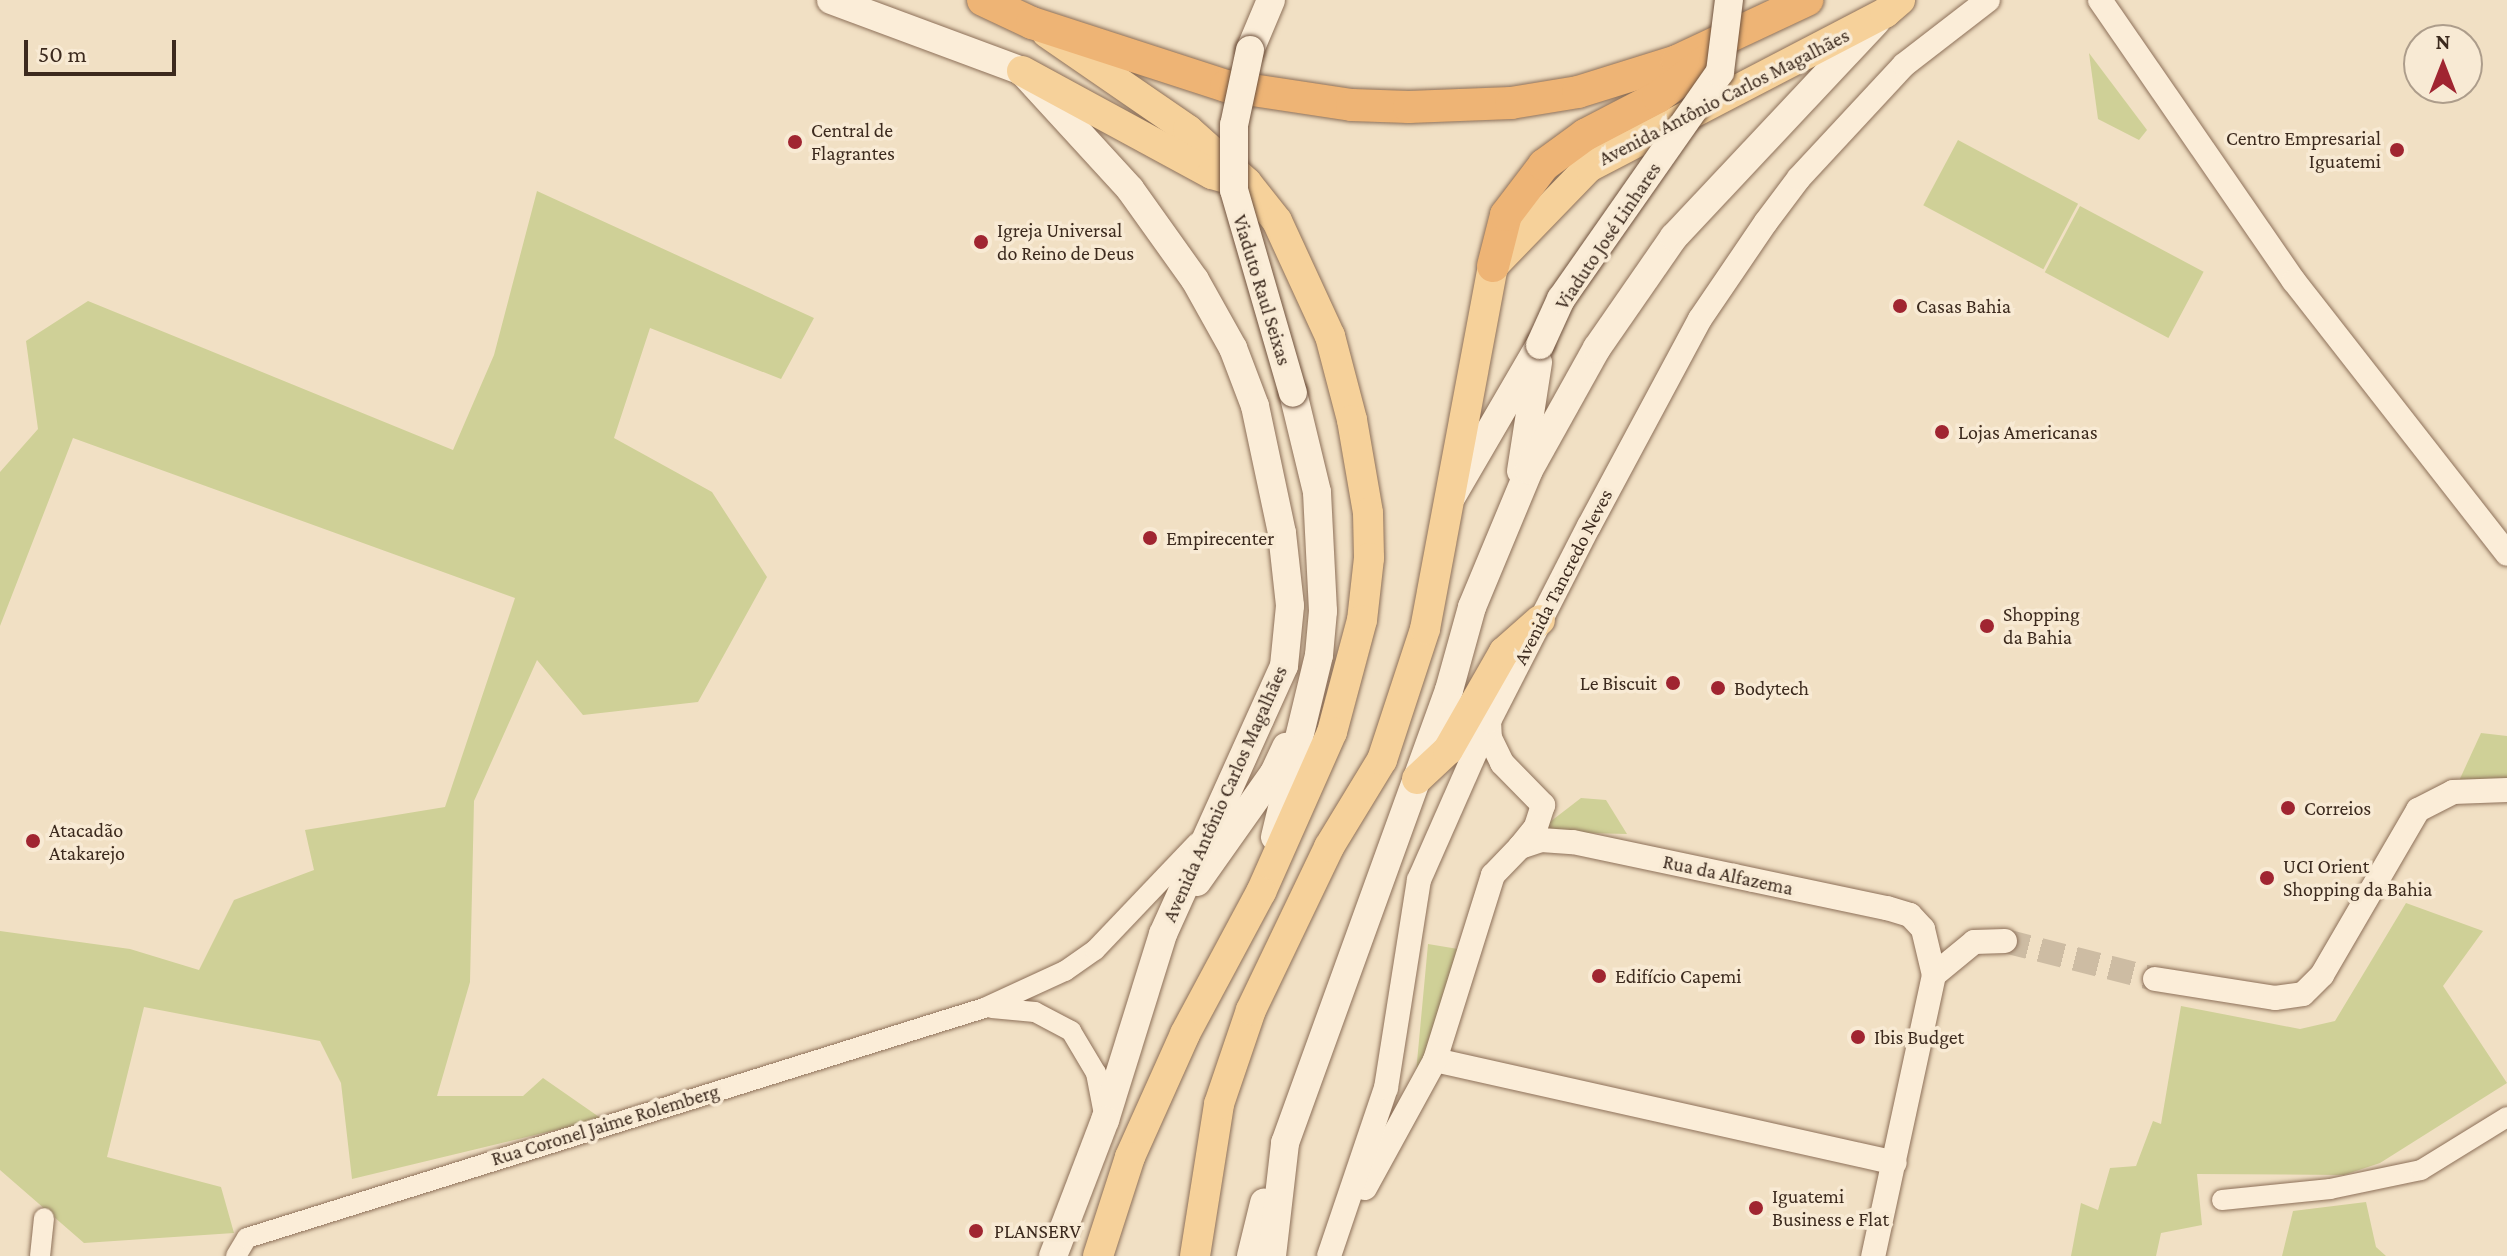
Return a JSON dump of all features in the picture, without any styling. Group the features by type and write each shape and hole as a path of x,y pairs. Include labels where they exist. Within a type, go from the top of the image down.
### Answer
{"highway":[{"name":"Avenida Antônio Carlos Magalhães","path":"983,0 1032,23"},
{"path":"1032,23 1226,86 1352,105 1409,107 1550,99 1677,61 1807,0"},
{"path":"1493,266 1506,215 1544,165 1585,135 1658,97 1745,31"}],"main road":[{"name":"Avenida Antônio Carlos Magalhães","path":"831,0 1022,71 1130,189 1195,280 1233,348 1267,453 1288,577 1289,635 1271,699 1203,836 1163,934 1105,1120 1053,1256"},
{"name":"Viaduto Raul Seixas","path":"1271,0 1239,89 1234,190 1293,393"},
{"name":"Viaduto José Linhares","path":"1540,345 1561,299 1720,72 1729,0"},
{"name":"Avenida Antônio Carlos Magalhães","path":"1493,266 1589,167 1892,7"},
{"path":"1251,1256 1285,1143 1417,779 1472,607 1516,502 1597,348 1674,237 1892,7"},
{"name":"Avenida Antônio Carlos Magalhães","path":"1032,23 1188,130 1247,183 1277,221 1330,336 1361,465 1369,558 1362,620 1332,732 1261,892 1185,1034 1130,1157 1098,1256"},
{"path":"1022,71 1212,174 1247,183"},
{"path":"1195,1256 1219,1104 1267,970 1329,847 1382,760 1425,629 1493,266"},
{"path":"1452,497 1540,345"},
{"path":"1516,502 1540,345"},
{"name":"Avenida Antônio Carlos Magalhães","path":"1261,892 1319,655 1324,559 1310,456 1293,393"},
{"path":"1417,779 1448,750 1504,652 1540,620"},
{"path":"1163,934 1274,773 1309,704"},
{"path":"1272,1256 1285,1143"},
{"path":"1065,1220 1069,1256"}],"street":[{"name":"Avenida Tancredo Neves","path":"1332,1248 1386,1088 1419,880 1489,721 1540,620 1700,319 1766,222 1799,178 1904,65 1988,0"},
{"path":"2102,2 2294,281 2507,554"},
{"path":"1332,1248 1435,1060 1493,875 1536,827 1543,805 1502,763 1490,738 1489,721"},
{"path":"2155,979 2275,998 2303,994 2322,975 2418,810 2453,792 2507,790"},
{"name":"Rua Coronel Jaime Rolemberg","path":"236,1256 247,1238 984,1008 1065,971 1095,950 1203,836"},
{"name":"Rua da Alfazema","path":"1520,847 1541,840 1573,842 1910,915 1923,929 1934,975 1873,1256"},
{"path":"1934,975 1974,942 2005,941"},
{"name":"Rua Coronel Jaime Rolemberg","path":"984,1008 1035,1012 1071,1031 1096,1073 1105,1120"},
{"path":"1435,1060 1895,1163"},
{"path":"2222,1200 2330,1189 2421,1170 2507,1117"},
{"path":"40,1256 44,1218"}],"green space":[{"path":"2089,53 2147,130 2139,140 2098,119"},
{"path":"1958,140 2078,204 2043,269 1923,205"},
{"path":"537,191 814,318 781,379 650,328 614,438 712,492 767,577 698,702 583,715 537,660 474,801 470,982 437,1096 523,1096 543,1078 602,1119 352,1179 341,1083 320,1041 144,1007 107,1157 221,1187 234,1233 84,1243 0,1170 0,931 130,949 199,970 234,900 314,870 305,830 445,807 515,598 73,438 0,626 0,472 38,429 26,341 88,301 453,450 494,355"},
{"path":"2080,206 2204,272 2168,338 2045,272"},
{"path":"2481,733 2507,736 2507,782 2458,783"},
{"path":"1581,798 1606,800 1627,834 1547,832 1546,825"},
{"path":"2406,903 2483,931 2443,986 2507,1083 2380,1163 2344,1175 2197,1174 2202,1225 2161,1233 2156,1256 2071,1256 2081,1203 2098,1210 2110,1168 2136,1166 2153,1121 2161,1124 2181,1006 2300,1029 2335,1021"},
{"path":"1428,944 1464,950 1414,1094"},
{"path":"2366,1202 2376,1247 2386,1256 2282,1256 2293,1211"}],"tunnel":[{"path":"2005,941 2155,979"}],"place":[{"name":"Central de Flagrantes","path":"795,142"},
{"name":"Centro Empresarial Iguatemi","path":"2397,150"},
{"name":"Igreja Universal do Reino de Deus","path":"981,242"},
{"name":"Casas Bahia","path":"1900,306"},
{"name":"Lojas Americanas","path":"1942,432"},
{"name":"Empirecenter","path":"1150,538"},
{"name":"Shopping da Bahia","path":"1987,626"},
{"name":"Le Biscuit","path":"1673,683"},
{"name":"Bodytech","path":"1718,688"},
{"name":"Correios","path":"2288,808"},
{"name":"Atacadão Atakarejo","path":"33,841"},
{"name":"UCI Orient Shopping da Bahia","path":"2267,878"},
{"name":"Edifício Capemi","path":"1599,976"},
{"name":"Ibis Budget","path":"1858,1037"},
{"name":"Iguatemi Business e Flat","path":"1756,1208"},
{"name":"PLANSERV","path":"976,1231"}]}
